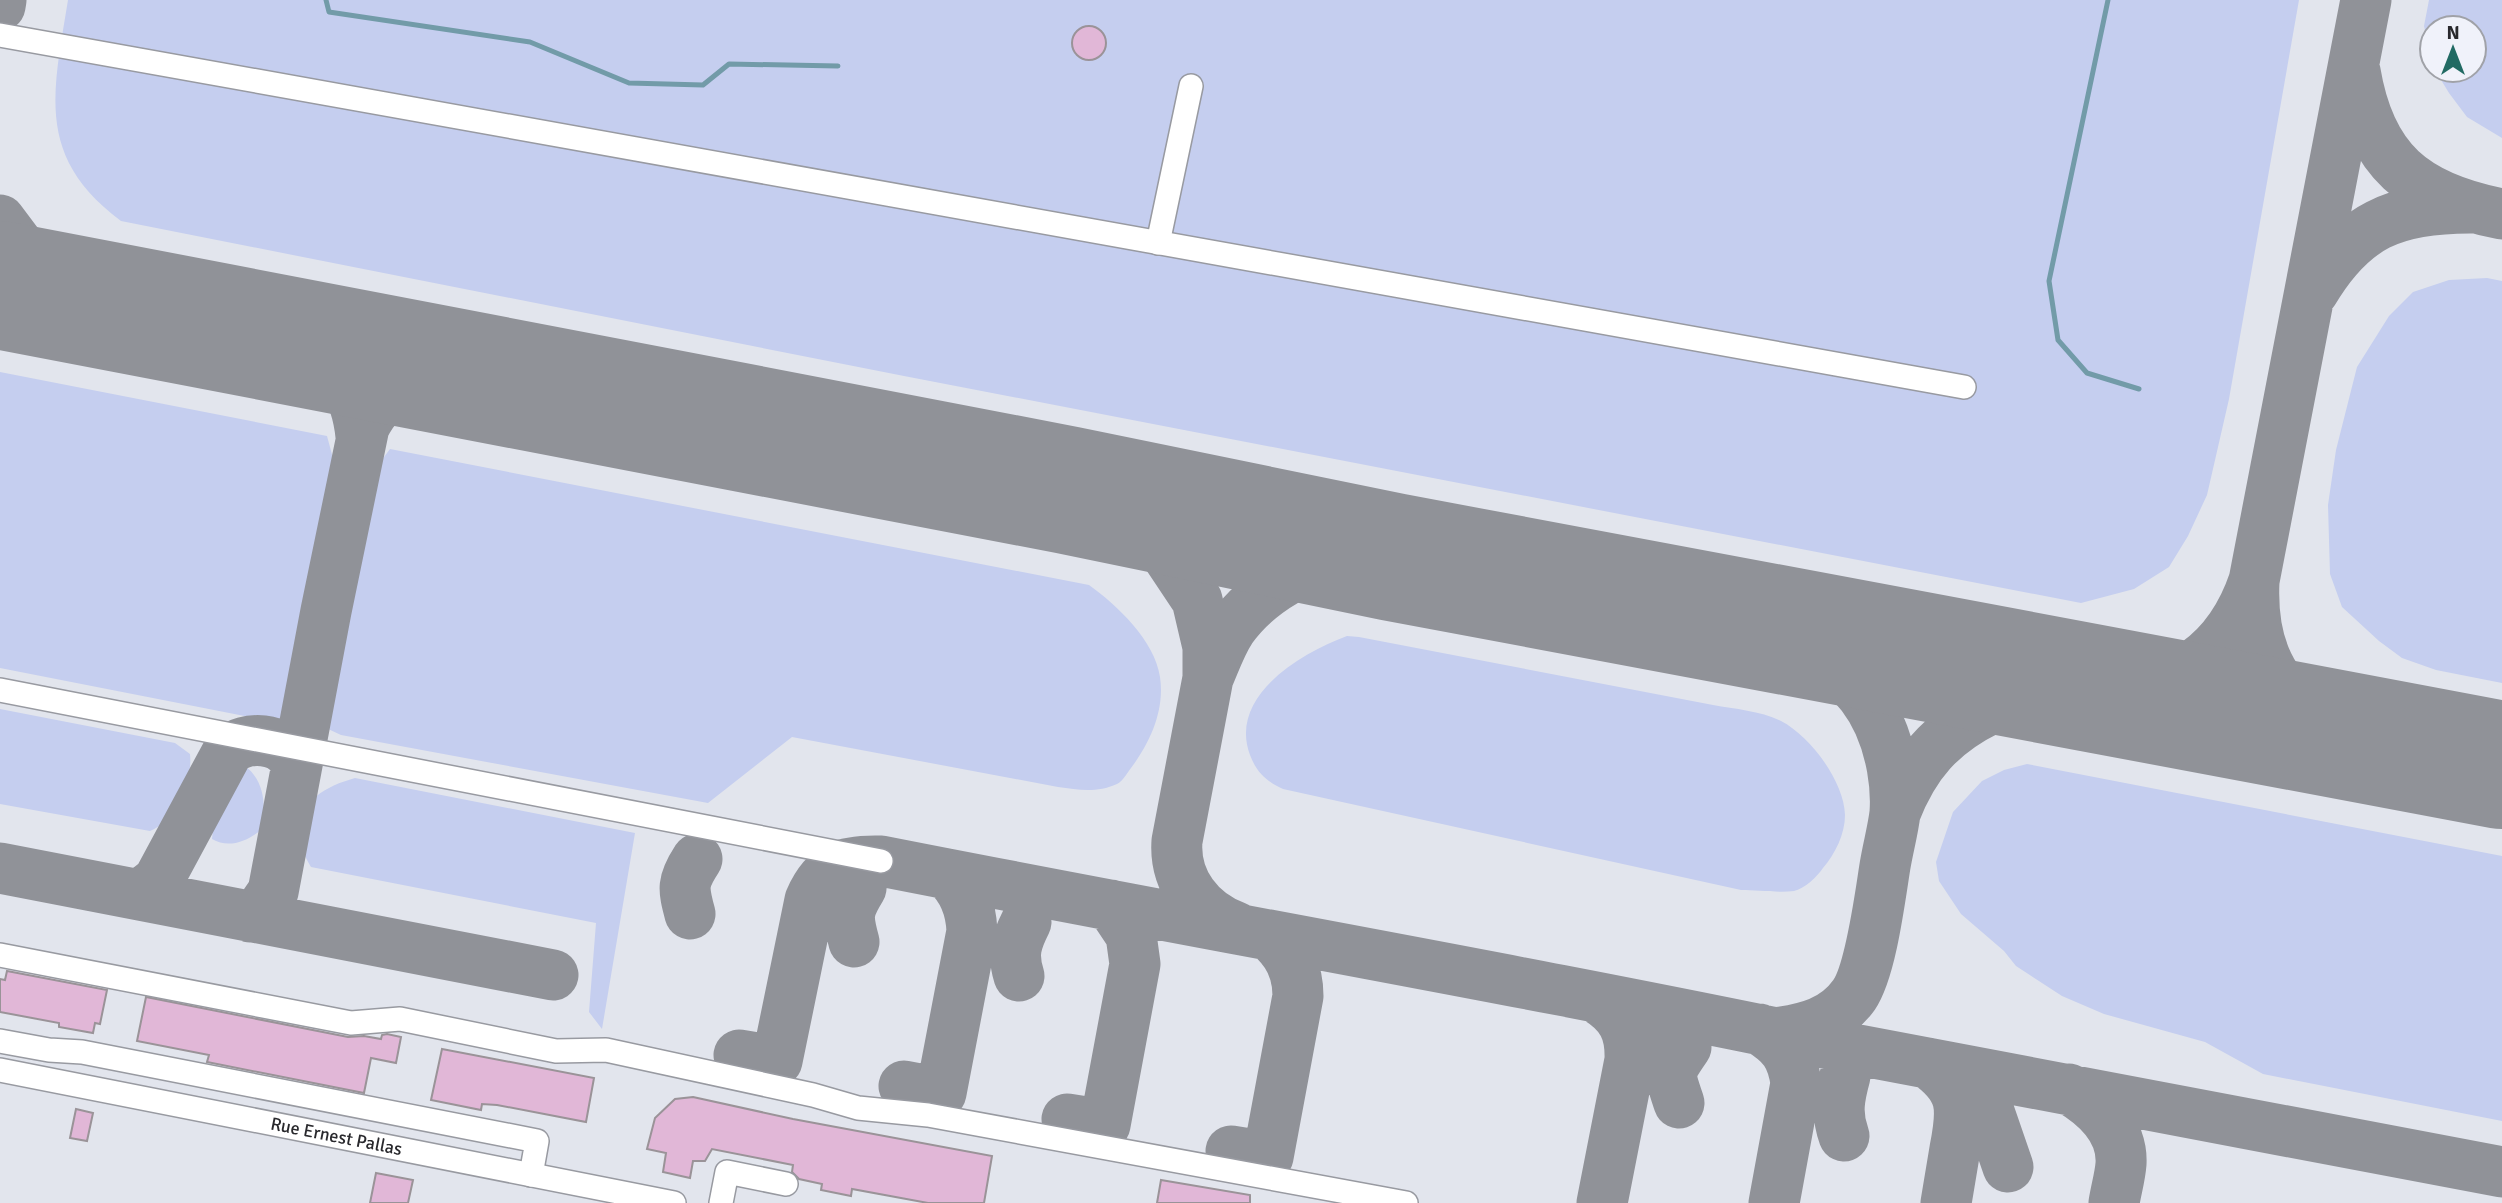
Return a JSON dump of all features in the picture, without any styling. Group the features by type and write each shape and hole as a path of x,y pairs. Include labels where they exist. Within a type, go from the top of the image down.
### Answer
{"street":[{"path":"0,35 1964,387"},
{"path":"1158,243 1191,86"},
{"path":"0,690 881,861"},
{"path":"0,955 351,1023 400,1020 556,1051 606,1050 813,1095 858,1108 928,1115 1399,1202"},
{"path":"0,1041 49,1050 82,1052 537,1142 531,1175"},
{"path":"131,1096 139,1064"},
{"name":"Rue Ernest Pallas","path":"0,1070 674,1203"},
{"path":"244,1119 251,1085"},
{"path":"421,1153 429,1119"},
{"path":"721,1203 727,1172 786,1184"}],"shaded area":[{"path":"68,0 2299,0 2229,399 2207,495 2188,536 2169,567 2134,589 2081,603 904,376 121,221 93,197 74,173 62,147 56,94"},
{"path":"2429,0 2502,0 2502,138 2467,117 2444,84 2488,84 2488,14 2426,14"},
{"path":"2487,278 2502,281 2502,683 2436,670 2402,658 2342,607 2330,574 2328,505 2336,450 2357,367 2389,316 2413,292 2449,280"},
{"path":"0,372 327,436 334,462 315,599 293,709 286,719 275,722 0,668"},
{"path":"390,449 1089,585 1122,613 1151,650 1157,664 1161,689 1154,726 1144,748 1123,779 1102,789 1058,787 792,737 708,803 341,735 326,728 322,709 364,509 381,461"},
{"path":"1347,636 1748,711 1781,721 1814,748 1839,788 1845,815 1839,843 1817,875 1798,890 1741,890 1283,789 1263,776 1250,755 1246,734 1249,714 1259,696 1290,666 1309,653"},
{"path":"0,709 175,743 190,754 189,776 181,799 168,819 150,831 0,804"},
{"path":"2027,764 2502,856 2502,1121 2263,1074 2205,1042 2104,1014 2062,996 2016,966 2004,951 1961,914 1939,881 1936,862 1953,812 1982,781 2004,770"},
{"path":"245,766 257,779 260,787 264,812 262,829 238,842 218,842 212,839 213,829 234,772"},
{"path":"355,778 635,833 602,1029 589,1012 596,923 311,867 300,842 302,817 307,807 322,792"}],"building":[{"path":"1089,26 1101,31 1106,43 1101,55 1089,60 1077,55 1072,43 1077,31"},
{"path":"7,971 107,990 100,1024 95,1023 93,1033 59,1027 59,1023 0,1012 0,979 5,980"},
{"path":"146,997 348,1037 381,1039 382,1035 387,1034 401,1037 396,1063 371,1058 364,1093 207,1062 209,1055 137,1041"},
{"path":"442,1049 594,1078 586,1122 497,1105 482,1104 481,1110 431,1100"},
{"path":"693,1097 793,1119 992,1156 984,1203 928,1203 852,1189 851,1196 821,1190 822,1184 799,1179 792,1172 793,1165 712,1149 705,1161 693,1161 690,1178 663,1172 666,1153 647,1149 655,1118 675,1099"},
{"path":"76,1109 93,1113 87,1141 70,1138"},
{"path":"376,1173 413,1180 408,1203 370,1203"},
{"path":"1161,1180 1250,1195 1250,1203 1157,1203"}],"waterway":[{"path":"326,0 329,12 530,42 629,83 703,85 729,64 838,66"},
{"path":"2108,0 2049,281 2058,340 2087,373 2139,389"}],"taxiway":[{"path":"0,6 1,0"},
{"path":"2359,738 2310,713 2277,679 2258,636 2254,610 2254,581 2366,0"},
{"path":"2355,71 2372,129 2401,170 2444,197 2502,214"},
{"path":"2313,292 2344,251 2360,236 2378,225 2419,212 2470,208"},
{"path":"0,220 27,256 51,278 109,307"},
{"path":"293,343 321,359 341,379 354,404 361,436"},
{"path":"250,917 260,911 273,892 364,427 373,411 396,390 424,380 473,378"},
{"path":"1067,490 1114,510 1153,539 1197,600 1208,647 1208,678 1177,841 1177,856 1185,882 1201,905 1211,914 1236,927"},
{"path":"1208,678 1231,629 1255,602 1270,591 1302,572 1337,560 1393,557"},
{"path":"1895,813 1920,765 1943,740 1971,719 2018,696 2031,693 2124,690 2150,685 2174,676 2214,649 2230,630 2254,581"},
{"path":"1775,1033 1809,1026 1829,1018 1846,1004 1860,984 1874,933 1895,802 1890,756 1871,708 1850,681 1810,649 1780,630"},
{"path":"140,895 158,881 228,751 244,742 263,741 281,747 294,760"},
{"path":"690,914 685,885 697,859"},
{"path":"739,1055 777,1061 810,900 822,879 847,864 881,861 2502,1172"},
{"path":"0,868 553,975"},
{"path":"904,1086 941,1093 972,931 965,900 958,886 947,874"},
{"path":"854,942 850,914 861,888"},
{"path":"1067,1119 1105,1125 1135,964 1131,935 1111,905"},
{"path":"1019,976 1016,948 1026,922"},
{"path":"1231,1151 1268,1157 1298,996 1291,962 1269,935"},
{"path":"1598,999 1613,1011 1623,1024 1629,1040 1630,1060 1639,1042 1650,1029 1665,1020 1684,1015"},
{"path":"1759,1029 1785,1051 1796,1083 1774,1203"},
{"path":"1679,1103 1672,1074 1686,1047"},
{"path":"1602,1203 1630,1060"},
{"path":"1928,1063 1949,1082 1958,1100 1958,1135 1946,1203"},
{"path":"1844,1136 1839,1106 1845,1076"},
{"path":"2069,1089 2098,1111 2118,1140 2121,1164 2114,1203"},
{"path":"1987,1106 2008,1167"}],"runway":[{"path":"0,285 1067,490 1393,557 2502,765"}]}
